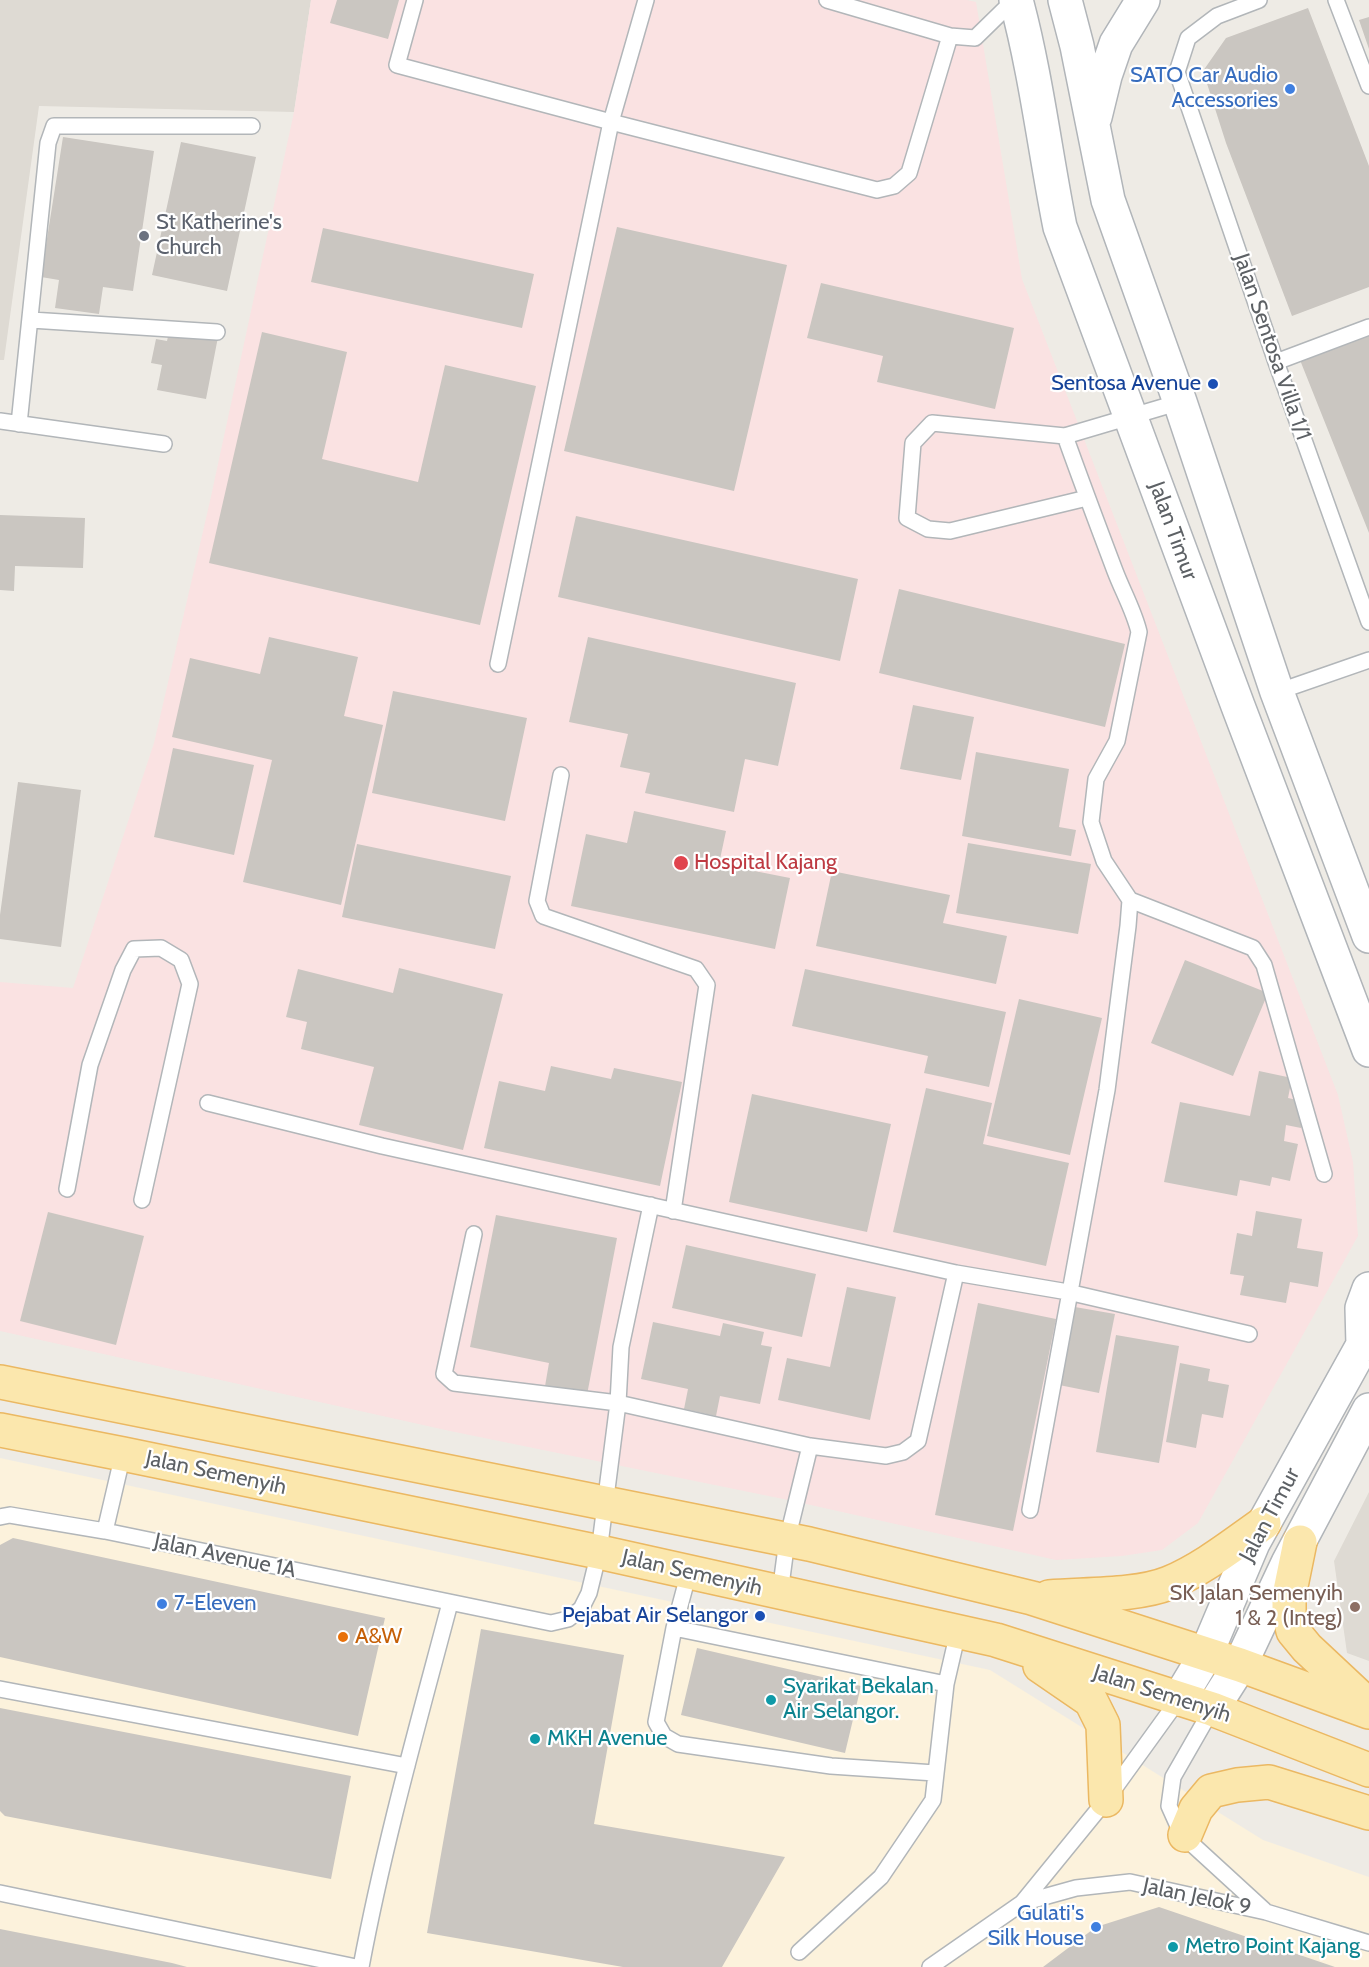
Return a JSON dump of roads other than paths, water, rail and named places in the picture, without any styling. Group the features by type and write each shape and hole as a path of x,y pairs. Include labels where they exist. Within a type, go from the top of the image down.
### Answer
{"main road":[{"name":"Jalan Timur","path":"1015,0 1027,40 1060,227 1369,1050"},
{"name":"Jalan Timur","path":"1065,0 1077,46 1108,200 1180,402 1277,692 1369,936"},
{"path":"1092,128 1116,44 1143,0"},
{"path":"1366,1340 1362,1308 1369,1289"},
{"name":"Jalan Timur","path":"1179,1699 1206,1654 1253,1543 1366,1340"},
{"name":"Jalan Semenyih","path":"0,1382 787,1540 1032,1598 1240,1665 1369,1713"},
{"name":"Jalan Timur","path":"1212,1708 1240,1665 1299,1542 1369,1410"},
{"name":"Jalan Semenyih","path":"0,1430 599,1552 996,1640 1212,1708 1369,1770"},
{"path":"0,1445 123,1454"},
{"path":"1032,1598 1140,1590 1169,1583 1200,1566 1264,1523"},
{"path":"1299,1542 1289,1596 1289,1614 1293,1631 1307,1648 1369,1706"},
{"path":"996,1640 1054,1674 1091,1701 1103,1725 1106,1800"},
{"path":"1185,1835 1196,1809 1211,1791 1237,1785 1269,1782 1369,1813"}],"lane":[{"path":"415,0 397,65 877,190 894,186 909,173 950,36"},
{"path":"498,664 610,122 646,0"},
{"path":"827,0 950,36 975,38 1015,0"},
{"name":"Jalan Sentosa Villa 1/1","path":"1259,0 1217,16 1188,38 1177,72 1276,362 1369,622"},
{"path":"1336,0 1369,86"},
{"path":"19,424 48,143 54,126 252,126"},
{"path":"31,320 217,332"},
{"path":"1276,362 1369,327"},
{"path":"1087,498 950,531 928,529 907,519 913,443 932,423 1065,436 1180,402"},
{"path":"0,422 164,444"},
{"path":"1065,436 1123,592 1136,618 1139,632 1117,741 1096,779 1091,822 1104,861 1130,900 1253,948 1264,965 1324,1174"},
{"path":"1277,692 1369,660"},
{"path":"561,775 537,901 543,916 696,969 707,985 673,1211"},
{"path":"1030,1510 1068,1292 1107,1090 1130,900"},
{"path":"67,1189 90,1065 123,970 134,949 161,948 181,960 190,984 142,1200"},
{"path":"208,1103 382,1146 673,1211 956,1273 1068,1292 1249,1334"},
{"name":"Jalan Avenue 1A","path":"0,1517 9,1515 105,1531 551,1623 568,1619 581,1609 590,1593 599,1552 607,1504 618,1403 621,1347 651,1206"},
{"path":"474,1234 444,1374 454,1383 618,1403 810,1446 886,1456 903,1452 918,1441 956,1273"},
{"path":"780,1593 787,1540 810,1446"},
{"path":"105,1531 123,1454"},
{"path":"689,1572 656,1722 664,1736 678,1744 831,1766 935,1773"},
{"path":"361,1967 407,1766 450,1603"},
{"path":"675,1628 946,1684"},
{"path":"800,1952 880,1877 933,1800 946,1684 958,1632"},
{"path":"0,1689 407,1766"},
{"path":"930,1967 1022,1903 1106,1800 1179,1699"},
{"path":"1212,1708 1173,1777 1169,1806 1178,1826 1193,1845 1266,1912"},
{"name":"Jalan Jelok 9","path":"1022,1903 1076,1888 1130,1882 1266,1912 1369,1943"},
{"path":"0,1893 356,1967"}],"place":[{"name":"SATO Car Audio Accessories","path":"1290,89"},
{"name":"St Katherine's Church","path":"144,236"},
{"name":"Sentosa Avenue","path":"1213,384"},
{"name":"Hospital Kajang","path":"681,863"},
{"name":"7-Eleven","path":"162,1604"},
{"name":"SK Jalan Semenyih 1 & 2 (Integ)","path":"1355,1607"},
{"name":"Pejabat Air Selangor","path":"760,1616"},
{"name":"A&W","path":"343,1637"},
{"name":"Syarikat Bekalan Air Selangor.","path":"771,1700"},
{"name":"MKH Avenue","path":"535,1739"},
{"name":"Gulati's Silk House","path":"1096,1927"},
{"name":"Metro Point Kajang","path":"1173,1947"}]}
